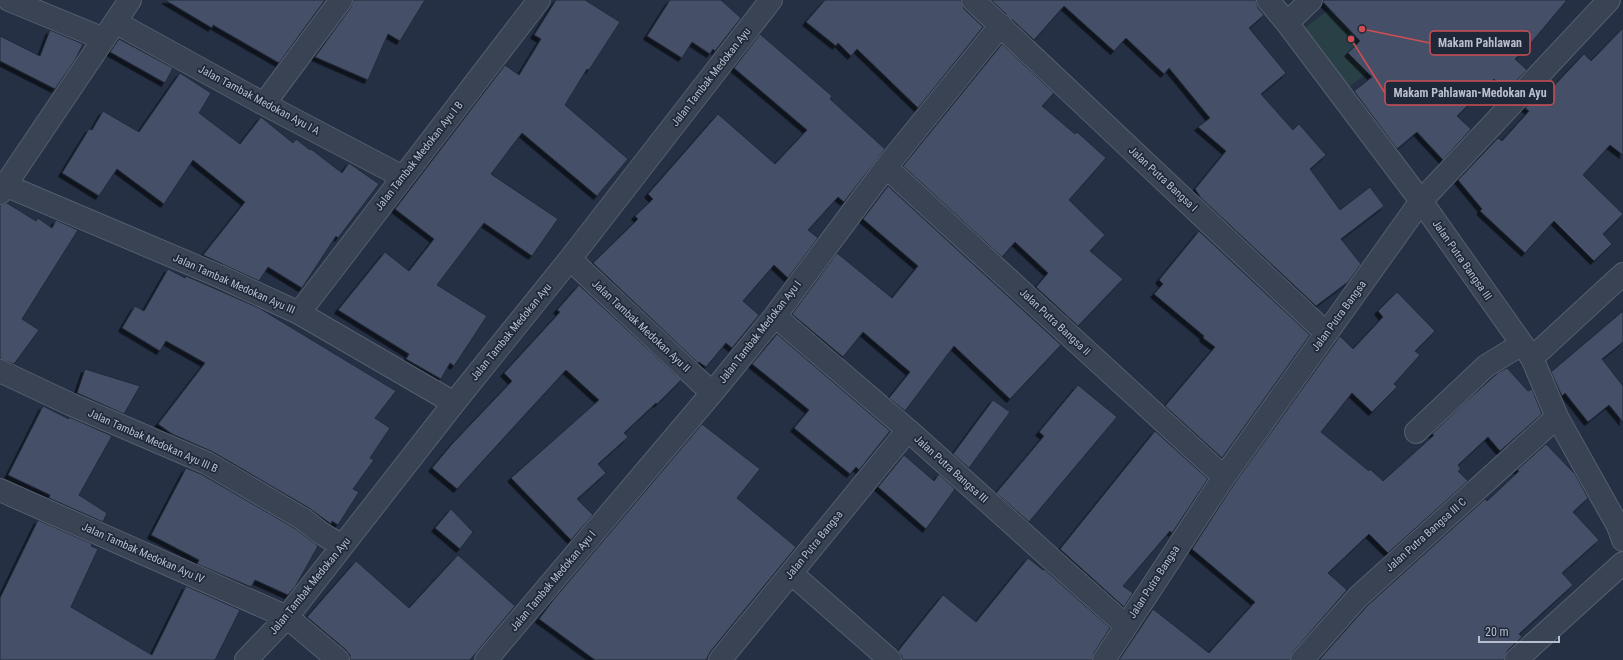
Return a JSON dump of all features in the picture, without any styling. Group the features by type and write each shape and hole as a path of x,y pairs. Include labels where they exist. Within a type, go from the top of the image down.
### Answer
{"street":[{"name":"Jalan Tambak Medokan Ayu I A","path":"9,0 110,30 264,104 403,177"},
{"path":"2,187 130,0"},
{"path":"264,104 341,0"},
{"name":"Jalan Tambak Medokan Ayu I B","path":"299,313 539,0"},
{"name":"Jalan Tambak Medokan Ayu","path":"246,660 287,617 454,403 570,259 771,0"},
{"path":"973,0 1001,25"},
{"name":"Jalan Putra Bangsa III","path":"1268,0 1421,201 1527,351 1557,417 1621,530"},
{"path":"1287,23 1311,0"},
{"name":"Jalan Putra Bangsa","path":"1104,660 1224,477 1421,201 1609,0"},
{"name":"Jalan Tambak Medokan Ayu I","path":"486,660 712,393 775,316 886,167 1001,25"},
{"name":"Jalan Putra Bangsa I","path":"1001,25 1326,333"},
{"name":"Jalan Putra Bangsa II","path":"886,167 1224,477"},
{"name":"Jalan Tambak Medokan Ayu III","path":"2,187 219,276 299,313 454,403"},
{"name":"Jalan Tambak Medokan Ayu II","path":"570,259 712,393"},
{"path":"1416,432 1486,366 1527,351 1623,274"},
{"name":"Jalan Putra Bangsa III","path":"775,316 908,430 1126,626"},
{"name":"Jalan Tambak Medokan Ayu III B","path":"0,371 70,404 207,462 303,519 321,533 342,546"},
{"name":"Jalan Putra Bangsa III C","path":"1302,660 1358,597 1557,417"},
{"name":"Jalan Putra Bangsa","path":"720,660 908,430"},
{"name":"Jalan Tambak Medokan Ayu IV","path":"0,490 287,617 338,660"},
{"path":"1516,660 1623,563"},
{"path":"791,573 890,660"}],"green space":[{"path":"1341,0 1397,50 1349,87 1305,28"}],"building":[{"path":"165,0 325,0 279,63 213,25 212,28"},
{"path":"353,0 425,0 400,41 388,34 368,80 315,57 351,7"},
{"path":"556,0 585,0 620,22 589,70 587,69 565,105 628,159 597,196 522,133 491,174 558,219 532,256 484,223 437,285 487,316 454,366 450,363 441,379 406,359 409,354 338,310 385,252 409,271 434,239 395,209 505,65 519,75 541,39 534,35"},
{"path":"670,0 721,0 741,18 715,51 713,49 710,54 692,42 682,58 647,36"},
{"path":"825,0 961,0 964,9 983,27 918,108 857,49 851,56 838,43 836,46 806,22"},
{"path":"991,0 1256,0 1258,8 1264,15 1249,28 1286,73 1261,94 1293,130 1299,124 1326,155 1310,169 1340,210 1370,187 1384,206 1341,239 1361,264 1348,282 1316,306 1201,198 1195,189 1226,151 1198,127 1210,118 1169,68 1164,74 1126,38 1114,51 1064,6 1034,40"},
{"path":"1323,0 1567,0 1531,43 1532,44 1515,59 1527,70 1507,91 1494,79 1457,116 1471,129 1443,160 1417,132 1397,149 1354,91 1372,77 1348,53 1360,41 1323,2"},
{"path":"1623,28 1623,155 1610,145 1583,175 1623,214 1603,234 1612,244 1594,261 1554,221 1525,253 1480,211 1482,209 1458,180 1498,138 1502,141 1529,111 1525,108 1545,87 1549,91 1584,54 1591,61"},
{"path":"50,30 83,44 75,60 55,89 0,61 0,36 40,56"},
{"path":"760,34 832,96 830,99 885,149 844,202 838,197 808,230 818,238 788,278 774,265 743,301 759,315 732,348 726,343 706,367 699,362 698,363 593,263 638,219 635,216 653,199 648,194 718,114 775,164 807,130 734,68"},
{"path":"119,39 173,68 165,83 110,52"},
{"path":"1002,44 1054,93 1042,106 1075,134 1077,132 1106,158 1069,200 1105,235 1090,251 1123,279 1078,326 1036,287 1048,273 1015,242 1002,257 903,166"},
{"path":"180,73 211,93 199,113 240,144 261,117 293,143 296,139 342,173 349,163 379,184 338,238 336,236 302,288 268,267 259,281 203,255 245,202 193,160 164,204 117,169 99,196 62,173 89,129 92,130 103,111 139,132"},
{"path":"888,186 1061,345 1010,399 954,346 905,411 889,398 910,372 863,332 843,357 792,314 837,253 892,298 918,266 863,219"},
{"path":"7,203 36,221 38,218 52,228 56,220 78,230 22,319 39,330 14,364 0,359 0,205"},
{"path":"1199,231 1310,335 1222,458 1165,406 1215,347 1154,294 1163,284 1159,280"},
{"path":"168,269 185,278 186,276 259,308 396,391 375,418 390,428 370,458 374,460 353,489 359,492 338,525 332,521 331,524 309,508 213,452 172,434 158,424 205,363 166,341 160,351 122,328 135,306 144,311"},
{"path":"579,285 681,380 657,404 656,403 624,433 628,437 598,464 606,473 577,499 593,515 571,540 511,478 599,400 566,370 457,489 432,468 452,444 512,381 504,373 560,312 557,310"},
{"path":"1397,292 1435,331 1415,351 1420,355 1394,384 1397,387 1372,412 1352,393 1321,432 1369,471 1370,469 1383,481 1434,435 1432,434 1463,404 1499,372 1507,368 1528,391 1532,389 1542,414 1500,451 1488,437 1458,465 1461,469 1458,471 1468,481 1388,553 1369,534 1328,573 1347,590 1293,652 1290,660 1119,660 1153,609 1209,653 1255,602 1192,549 1234,484 1340,336 1353,349 1383,317 1378,311"},
{"path":"1623,311 1623,342 1602,359 1623,386 1623,422 1609,405 1588,422 1565,393 1562,396 1551,372"},
{"path":"777,334 890,431 859,470 856,467 850,474 794,428 809,410 752,364"},
{"path":"85,369 140,386 124,414 77,393"},
{"path":"1078,385 1117,417 1029,522 996,493 1044,436 1039,432"},
{"path":"993,400 1010,412 969,468 953,454"},
{"path":"43,406 69,419 69,417 112,436 79,495 107,513 103,522 49,498 50,495 8,475"},
{"path":"702,424 760,469 737,498 796,547 710,652 706,660 595,660 539,619 554,599"},
{"path":"1155,431 1208,479 1172,533 1170,531 1123,586 1133,593 1124,607 1060,549"},
{"path":"1546,444 1575,474 1588,498 1573,512 1599,540 1562,573 1573,585 1519,634 1522,637 1507,651 1504,660 1319,660 1367,606 1485,499 1487,501 1519,471 1517,470"},
{"path":"904,455 934,481 939,474 955,489 926,529 878,487"},
{"path":"186,468 201,474 296,529 318,546 295,587 288,595 255,580 251,587 197,564 199,560 151,535"},
{"path":"451,509 473,532 460,549 435,528"},
{"path":"38,520 92,544 91,546 98,549 71,607 152,655 186,586 240,610 215,660 0,660 0,598"},
{"path":"458,555 515,606 470,660 350,660 350,655 346,650 307,617 356,561 409,608"},
{"path":"1028,558 1043,570 1044,569 1110,628 1094,653 1092,660 902,660 902,656 898,651 943,595 976,622"}],"place":[{"name":"Makam Pahlawan","path":"1362,29"},
{"name":"Makam Pahlawan-Medokan Ayu","path":"1351,39"}]}
